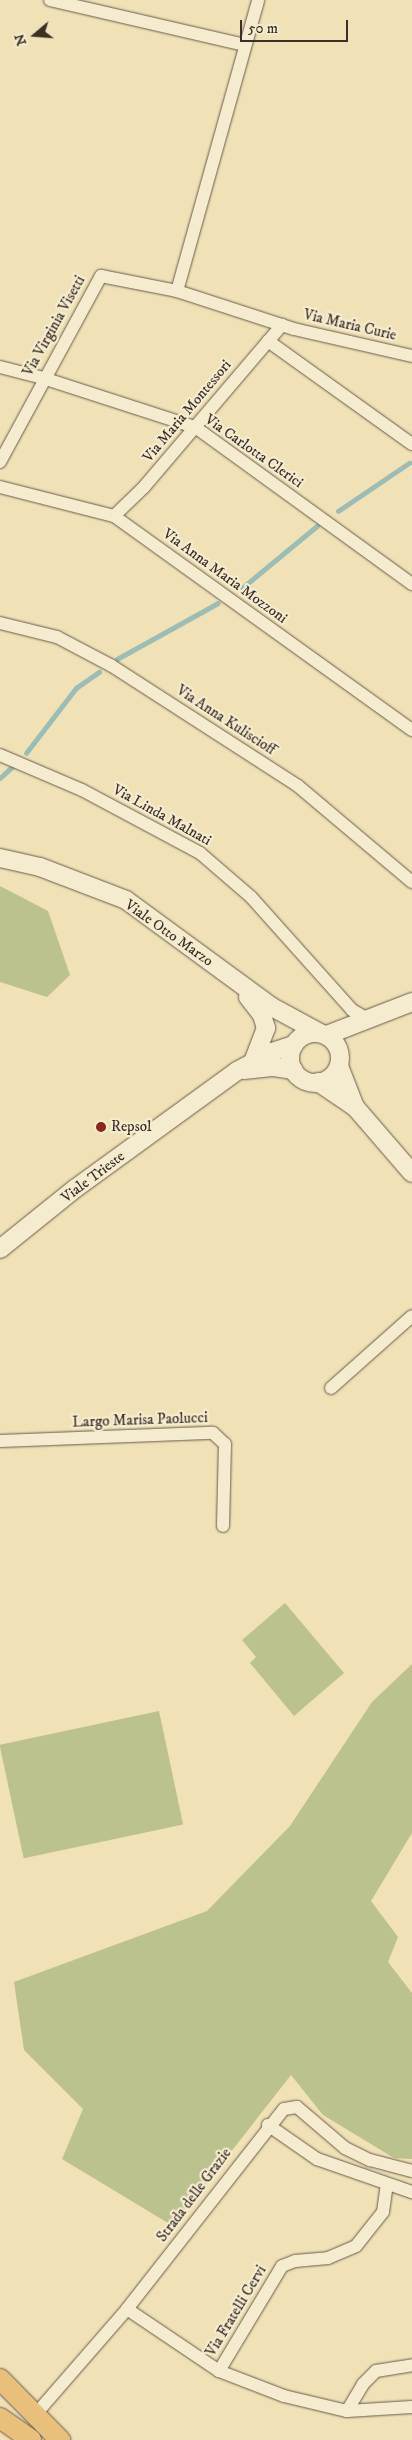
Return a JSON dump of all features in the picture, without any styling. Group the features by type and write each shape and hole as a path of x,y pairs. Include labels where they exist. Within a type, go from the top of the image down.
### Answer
{"main road":[{"path":"0,2379 60,2440"},
{"path":"0,2418 31,2440"}],"street":[{"path":"50,0 245,45"},
{"path":"177,291 258,0"},
{"name":"Via Virginia Visetti","path":"0,462 101,276 177,291 282,325"},
{"name":"Via Maria Montessori","path":"114,516 195,427 282,325"},
{"name":"Via Maria Curie","path":"282,325 412,356"},
{"path":"268,341 412,444"},
{"name":"Via Carlotta Clerici","path":"0,367 44,378 195,427 412,584"},
{"name":"Via Anna Maria Mozzoni","path":"0,487 114,516 412,730"},
{"name":"Via Anna Kuliscioff","path":"0,623 57,637 112,666 298,786 412,882"},
{"name":"Via Linda Malnati","path":"0,755 82,790 200,853 251,897 352,1010 365,1022"},
{"name":"Viale Otto Marzo","path":"0,858 40,867 126,900 272,1007 323,1034"},
{"path":"235,980 262,1015 266,1028 254,1060"},
{"path":"412,1002 365,1022 323,1034 306,1034 294,1044 291,1053 294,1070 304,1080 318,1082 355,1107 412,1173"},
{"name":"Viale Otto Marzo","path":"272,1007 294,1044"},
{"path":"318,1082 333,1075 365,1022"},
{"path":"323,1034 337,1045 340,1062 355,1107"},
{"name":"Viale Trieste","path":"0,1249 76,1188 236,1071 254,1060 294,1044"},
{"path":"236,1071 274,1067 294,1070"},
{"path":"331,1388 412,1316"},
{"name":"Largo Marisa Paolucci","path":"0,1441 213,1433 225,1444 223,1526"},
{"name":"Strada delle Grazie","path":"35,2415 127,2309 268,2125 284,2108 298,2107 346,2148 392,2168 412,2171"},
{"path":"268,2125 318,2159 387,2186 412,2192"},
{"name":"Via Fratelli Cervi","path":"219,2371 282,2266 295,2261 328,2258 356,2246 383,2212 387,2186"},
{"name":"Via Fratelli Cervi","path":"127,2309 219,2371 284,2396 348,2411 412,2407"},
{"path":"348,2411 363,2384 376,2371 412,2364"}],"green space":[{"path":"0,886 48,911 70,975 47,997 0,982"},
{"path":"285,1603 344,1673 294,1716 250,1663 256,1657 242,1640"},
{"path":"412,1664 412,1833 371,1901 398,1937 388,1962 412,1993 412,2159 394,2158 323,2115 291,2075 173,2226 62,2159 83,2109 24,2050 14,1982 207,1911 290,1826 372,1702"},
{"path":"159,1711 183,1824 24,1858 0,1745"}],"waterway":[{"path":"338,511 409,463"},
{"path":"242,588 317,526"},
{"path":"117,659 218,603"},
{"path":"26,753 76,688 99,672"},
{"path":"0,778 13,766"}],"place":[{"name":"Repsol","path":"101,1127"}]}
